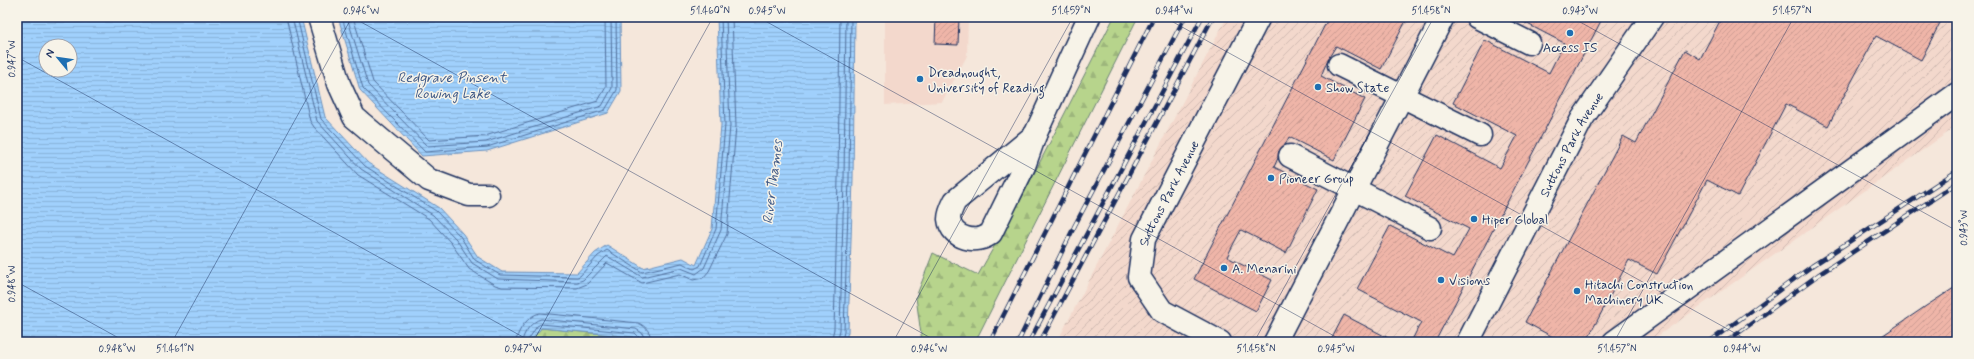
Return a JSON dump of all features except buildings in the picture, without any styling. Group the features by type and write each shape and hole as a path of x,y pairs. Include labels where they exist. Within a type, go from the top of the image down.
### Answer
{"street":[{"path":"319,17 339,84 354,117 429,180 469,195 488,195"},
{"name":"Suttons Park Avenue","path":"1220,342 1162,311 1138,277 1144,239 1259,17"},
{"path":"1275,342 1443,17"},
{"path":"1477,17 1529,43"},
{"name":"Suttons Park Avenue","path":"1470,341 1582,119 1652,17"},
{"path":"1035,134 955,201 949,220 957,233 974,240 987,237 991,233 1024,166 1035,134 1083,19"},
{"path":"1339,65 1480,135"},
{"path":"1614,342 1957,94"},
{"path":"1290,156 1430,228"}],"shaded area":[{"name":"Dreadnought, University of Reading","path":"885,17 968,17 967,56 942,102 885,105"},
{"path":"1227,17 1957,17 1957,126 1649,342 1057,342"}],"green space":[{"path":"1114,17 1138,17 975,342 922,342 916,297 933,253 978,275 1020,201"},
{"path":"541,328 634,337 637,342 530,342"}],"water":[{"name":"River Thames","path":"17,17 301,17 325,117 368,163 439,208 463,234 478,257 502,272 577,273 595,253 607,245 643,268 683,258 696,265 712,229 721,125 717,17 855,17 853,179 848,332 845,342 637,342 634,337 541,328 530,342 17,342"},
{"name":"Redgrave Pinsent Rowing Lake","path":"338,17 620,17 621,91 608,113 487,151 422,156 360,90"}],"railway":[{"path":"990,342 1154,17"},
{"path":"1018,342 1075,225 1185,17"},
{"path":"1029,342 1202,17"},
{"path":"1040,342 1213,17"},
{"path":"1709,342 1812,266 1957,171"},
{"path":"1726,342 1818,275 1957,183"}],"place":[{"name":"Access IS","path":"1570,33"},
{"name":"Dreadnought, University of Reading","path":"920,79"},
{"name":"Show State","path":"1318,87"},
{"name":"Pioneer Group","path":"1271,178"},
{"name":"Hiper Global","path":"1474,219"},
{"name":"A. Menarini","path":"1224,268"},
{"name":"Visions","path":"1441,280"},
{"name":"Hitachi Construction Machinery UK","path":"1577,291"}]}
